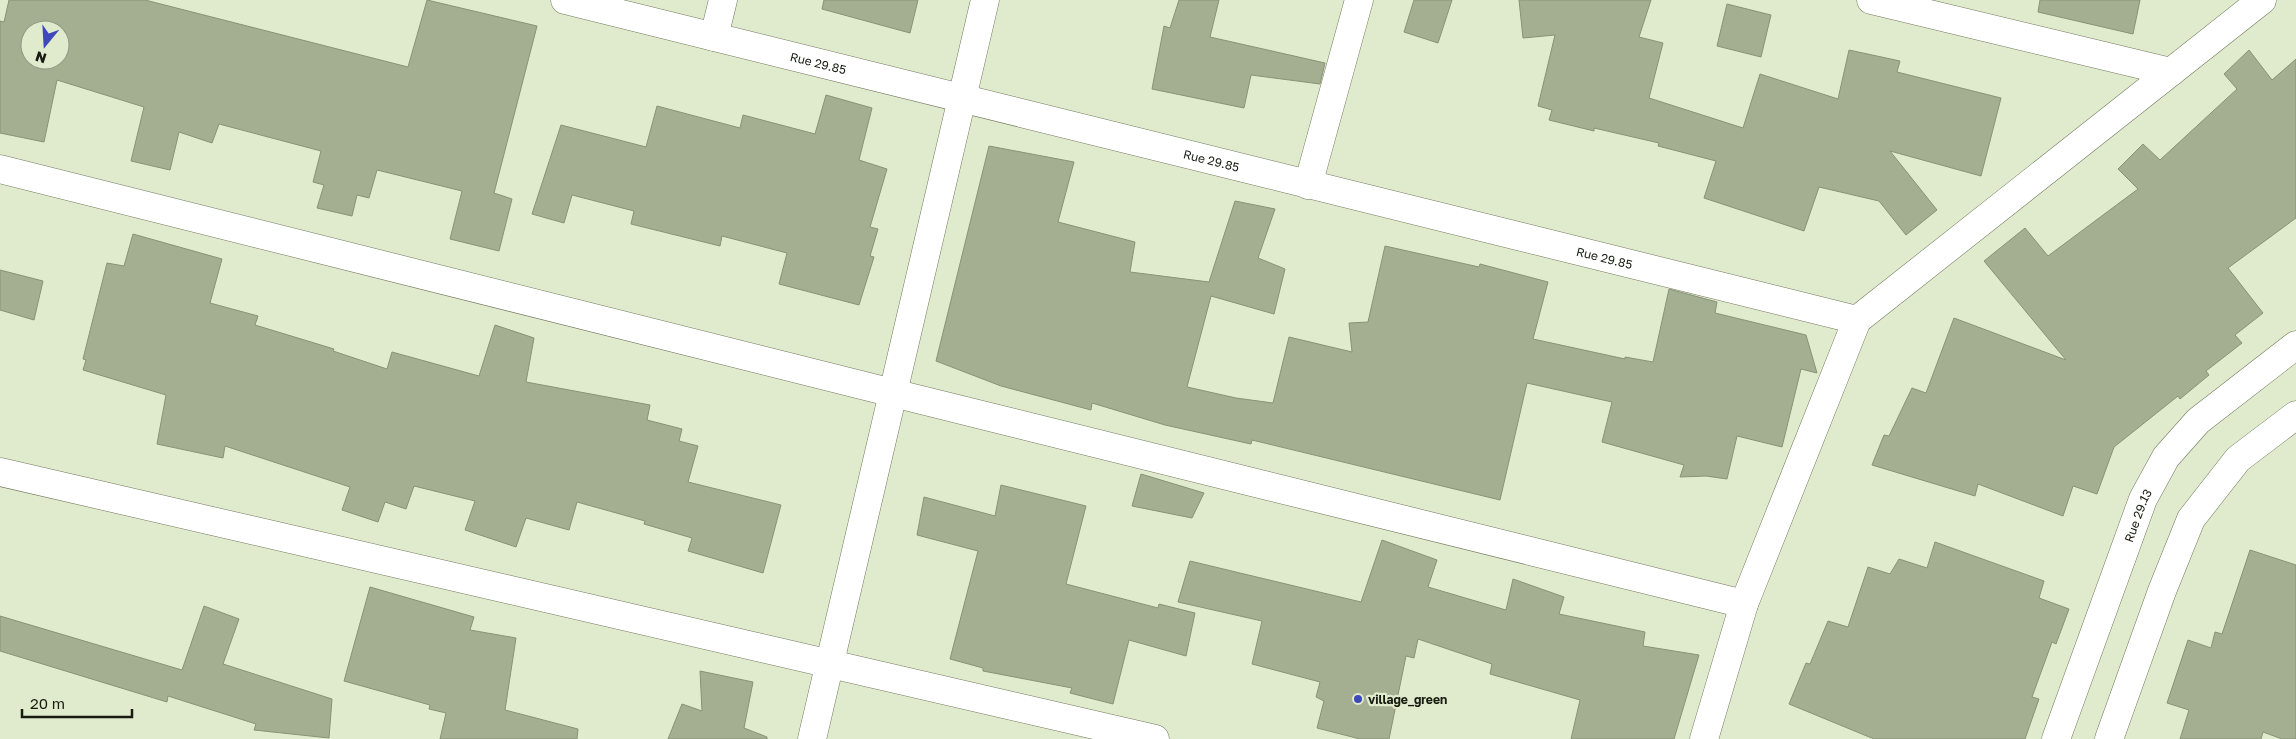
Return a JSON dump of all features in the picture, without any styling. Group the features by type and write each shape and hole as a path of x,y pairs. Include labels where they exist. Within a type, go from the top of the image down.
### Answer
{"street":[{"name":"Rue 29.85","path":"565,0 1857,320"},
{"path":"714,37 724,0"},
{"path":"812,739 985,0"},
{"path":"1308,185 1359,0"},
{"path":"1871,0 2171,72"},
{"path":"1704,739 1744,604 1857,320 2262,0"},
{"path":"0,169 1744,604"},
{"name":"Rue 29.13","path":"2056,739 2143,499 2166,457 2198,421 2296,345"},
{"path":"2109,739 2162,591 2191,519 2238,459 2296,415"},
{"path":"0,472 1154,739"}],"building":[{"path":"9,0 145,0 408,67 427,0 537,26 494,193 512,199 499,251 450,239 462,191 377,170 369,198 357,195 352,216 317,208 324,185 313,182 321,151 219,124 212,143 179,132 170,170 131,161 144,107 57,80 44,142 0,133 0,21 4,22"},
{"path":"824,0 918,0 910,33 822,9"},
{"path":"1179,0 1219,0 1210,37 1325,63 1320,84 1251,75 1244,108 1152,89 1164,26 1170,28"},
{"path":"1414,0 1452,0 1438,43 1404,32"},
{"path":"1519,0 1651,0 1639,37 1663,43 1649,98 1743,128 1760,74 1838,99 1849,50 1900,61 1897,72 2001,98 1981,176 1890,151 1937,210 1906,235 1879,201 1819,187 1804,231 1704,198 1716,161 1658,146 1659,143 1594,128 1594,131 1549,120 1552,110 1538,106 1555,35 1523,38"},
{"path":"2040,0 2140,0 2133,34 2038,12"},
{"path":"1727,4 1771,15 1761,57 1717,46"},
{"path":"2249,50 2272,80 2296,59 2296,218 2228,268 2263,313 2235,335 2242,343 2206,371 2209,375 2180,399 2178,396 2114,447 2097,494 2073,486 2063,516 1978,484 1975,496 1872,465 1884,435 1889,436 1912,388 1926,393 1954,318 2066,360 1984,261 2025,228 2048,256 2138,189 2118,169 2143,144 2160,160 2237,89 2224,74"},
{"path":"826,95 872,108 859,160 887,169 870,227 878,229 870,256 874,257 859,305 779,284 787,253 722,236 720,246 631,224 634,211 572,195 564,223 532,214 561,125 646,147 657,106 740,128 743,115 815,134"},
{"path":"989,146 1074,162 1058,222 1135,242 1130,272 1209,282 1235,201 1275,209 1258,258 1285,269 1274,314 1211,296 1187,387 1236,398 1273,403 1289,337 1352,352 1349,323 1368,322 1385,246 1479,267 1480,264 1548,282 1533,339 1625,359 1625,357 1653,362 1669,289 1717,302 1715,313 1806,335 1817,373 1801,369 1782,447 1737,436 1727,479 1706,476 1680,477 1684,465 1602,442 1612,402 1527,383 1500,500 1252,440 1251,444 1165,425 1092,403 1091,410 1001,386 936,361"},
{"path":"133,234 222,259 210,303 258,316 255,325 334,349 333,351 387,369 392,352 479,376 495,325 534,338 526,382 650,405 647,420 682,429 679,441 698,446 688,482 781,505 763,573 688,551 692,538 644,524 645,521 577,502 569,530 526,518 516,547 465,530 475,501 414,486 406,509 385,502 378,522 342,510 350,487 225,446 223,458 157,444 166,395 83,370 86,360 83,359 107,263 124,266"},
{"path":"0,270 43,281 34,320 0,310"},
{"path":"1141,474 1204,493 1192,518 1132,506"},
{"path":"1001,485 1086,506 1066,584 1158,608 1159,604 1195,613 1186,656 1129,640 1113,704 1070,693 1072,688 983,671 983,668 950,659 978,551 917,535 924,497 995,516"},
{"path":"1382,540 1437,560 1428,587 1506,610 1513,579 1564,597 1559,614 1645,632 1643,646 1699,655 1674,739 1571,739 1580,700 1490,674 1492,664 1418,639 1414,658 1406,656 1389,739 1360,739 1317,728 1324,701 1316,697 1320,682 1252,664 1262,621 1178,602 1190,561 1361,602"},
{"path":"1935,542 2044,581 2039,598 2069,609 2056,644 2052,642 2032,697 2039,699 2025,739 1874,739 1789,704 1806,663 1810,664 1828,621 1848,627 1868,567 1890,574 1899,559 1927,568"},
{"path":"2250,550 2296,565 2296,739 2282,739 2263,732 2261,739 2180,739 2189,710 2167,703 2188,640 2211,648 2215,632 2222,634"},
{"path":"370,587 474,617 470,630 516,638 505,710 578,729 577,739 440,739 446,713 429,709 430,705 344,681"},
{"path":"204,606 239,619 223,664 332,699 329,738 254,730 256,724 168,696 167,702 0,651 0,616 182,670"},
{"path":"700,671 753,682 744,728 767,737 767,739 668,739 682,704 702,711"}],"place":[{"name":"village_green","path":"1358,699"}]}
